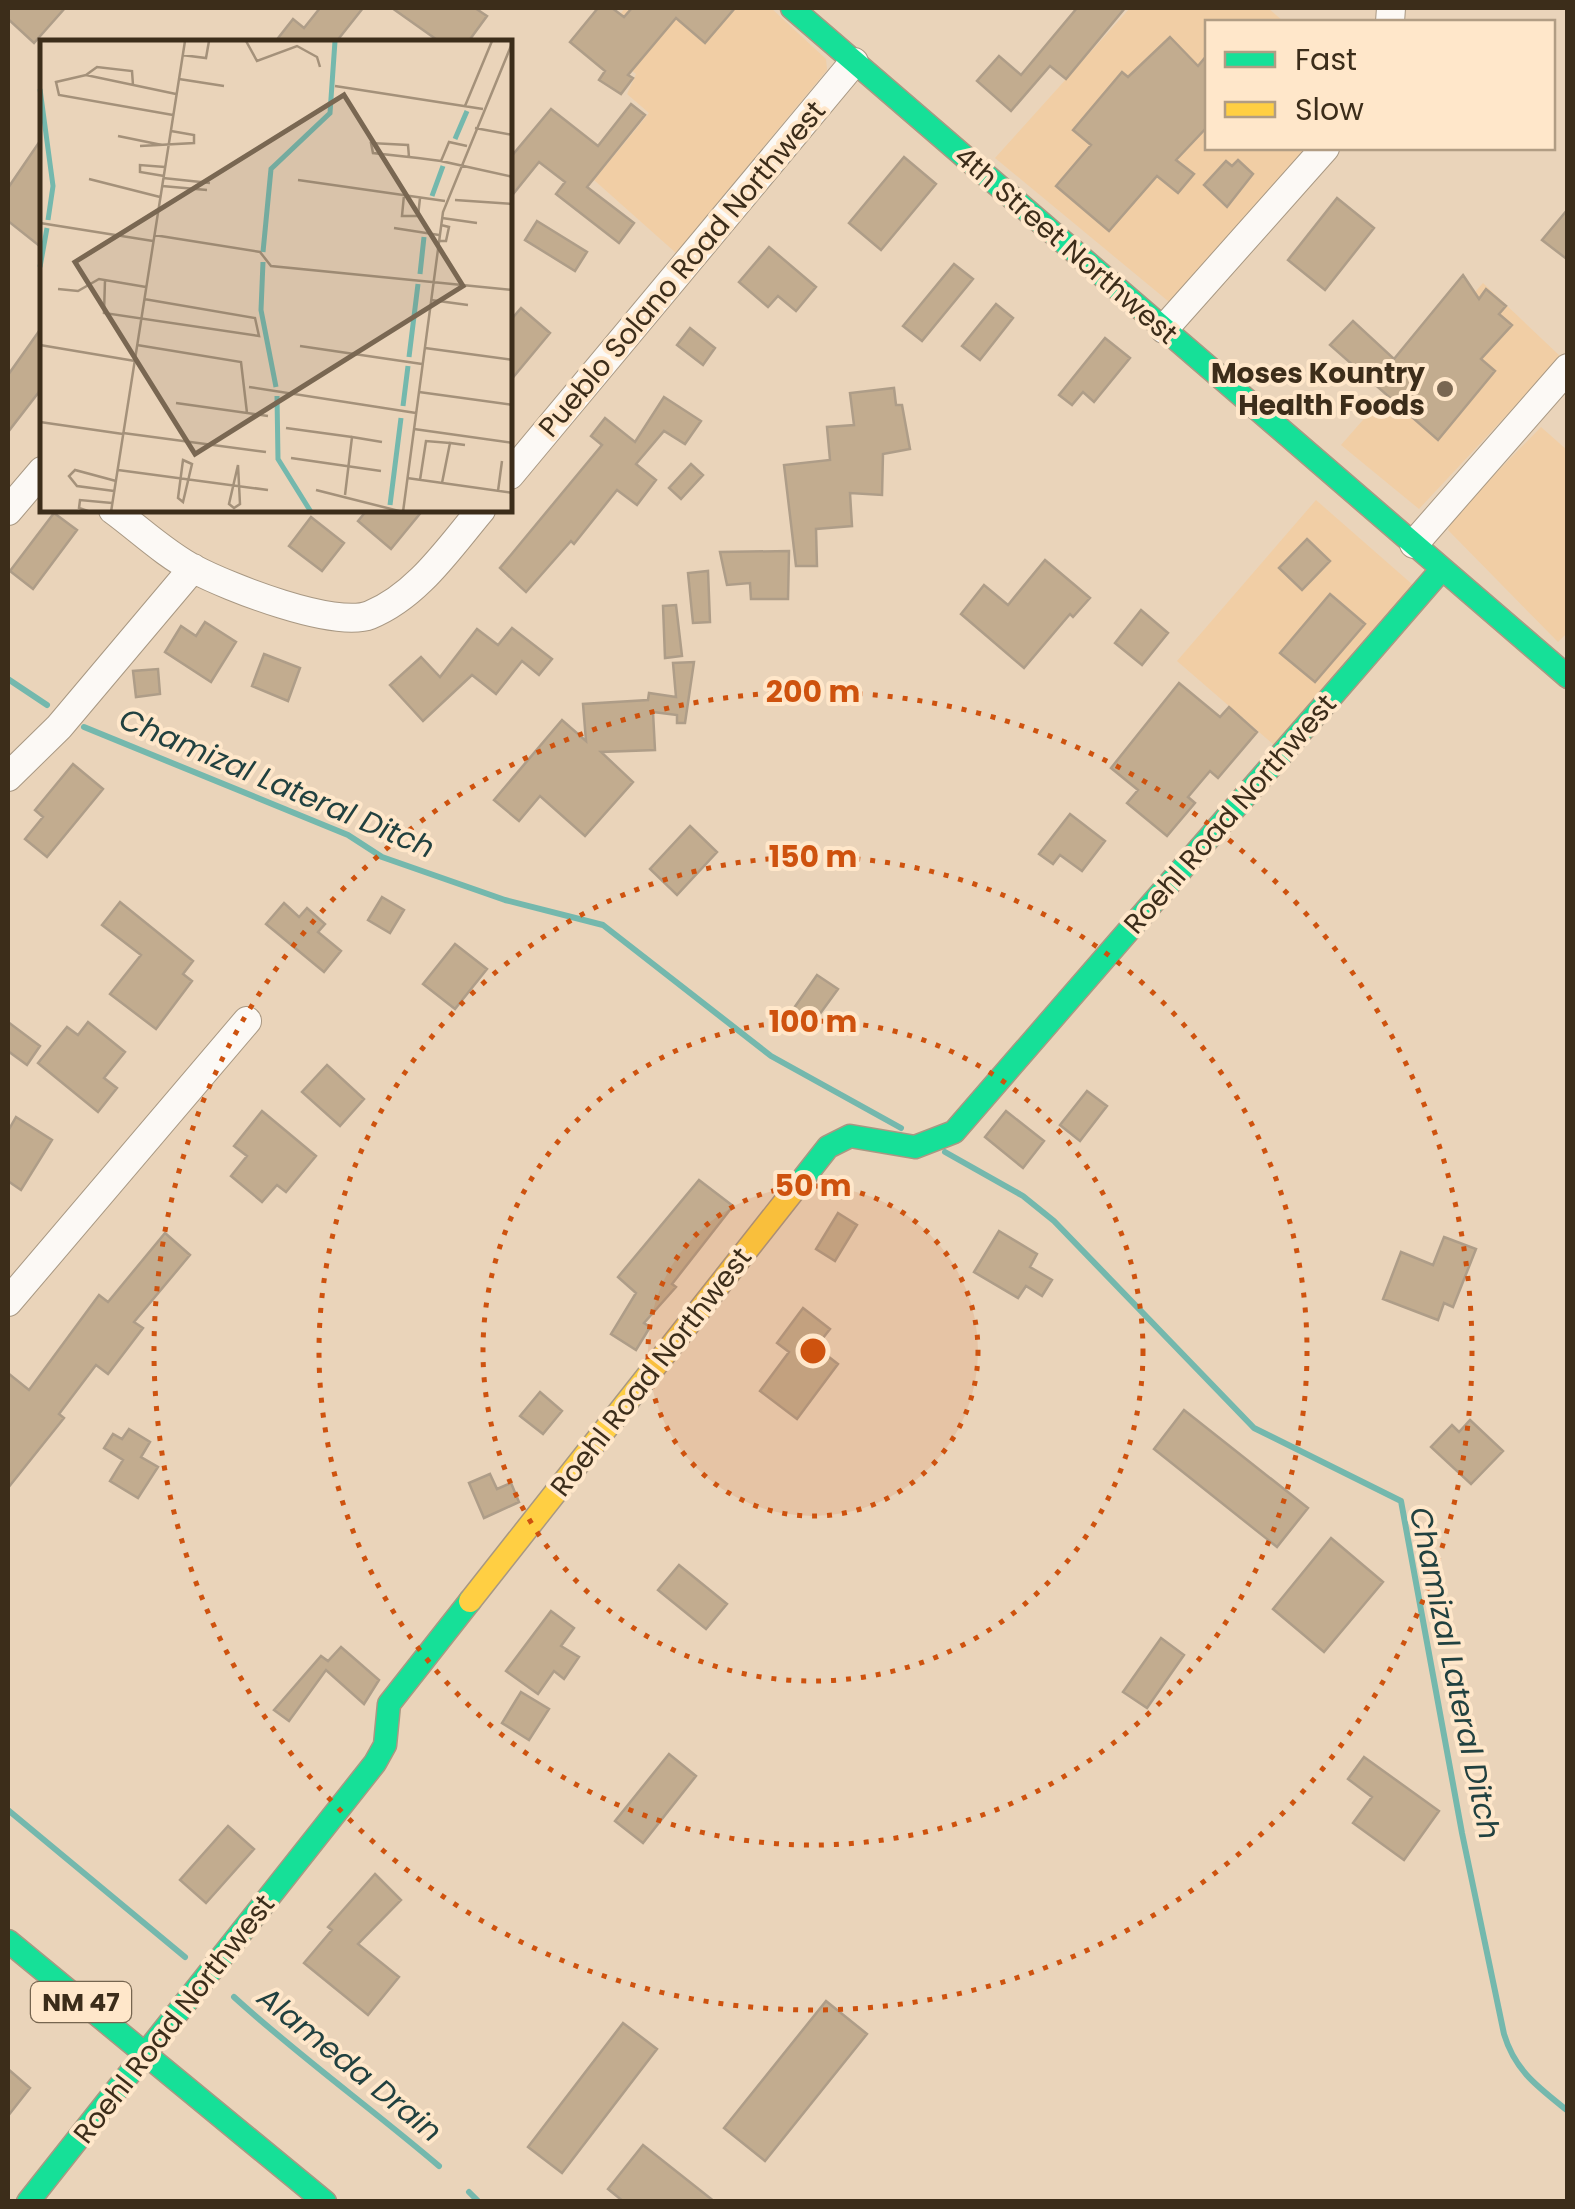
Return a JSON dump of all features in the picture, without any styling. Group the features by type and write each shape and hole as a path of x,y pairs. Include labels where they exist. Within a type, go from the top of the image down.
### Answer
{"street":[{"name":"4th Street Northwest","path":"792,8 1568,678"},
{"name":"Pueblo Solano Road Northwest","path":"512,473 854,62"},
{"path":"1164,328 1323,150"},
{"path":"1414,544 1568,368"},
{"path":"8,511 40,472"},
{"path":"116,512 193,568 323,617 350,620 369,615 407,592 478,512"},
{"path":"8,778 59,727 193,568"},
{"name":"Roehl Road Northwest","path":"28,2202 148,2056 376,1763 385,1744 389,1704 828,1147 850,1136 915,1147 954,1132 1442,569"},
{"path":"8,1302 247,1021"},
{"name":"NM 47","path":"8,1941 325,2202"}],"shaded area":[{"path":"625,8 771,8 826,59 827,70 676,253 594,180 649,113 627,94 636,74 598,44"},
{"path":"1130,8 1268,8 1282,20 1205,20 1205,150 1340,150 1191,320 995,158"},
{"path":"1483,283 1561,357 1419,509 1341,445"},
{"path":"1541,427 1567,450 1567,633 1558,642 1448,530 1452,518"},
{"path":"1316,500 1413,585 1274,745 1177,661"}],"building":[{"path":"8,8 65,8 34,43 8,19"},
{"path":"320,8 363,8 338,40 277,40 293,19 304,28"},
{"path":"392,8 475,8 487,16 469,40 437,40"},
{"path":"598,8 612,8 624,17 632,8 735,8 705,43 676,18 628,75 633,78 621,94 599,80 605,71 570,42"},
{"path":"1077,8 1125,8 1066,79 1050,66 1011,111 977,81 999,56 1021,75"},
{"path":"1170,37 1198,66 1205,58 1205,129 1176,160 1194,174 1178,193 1157,176 1109,231 1056,186 1091,145 1073,130 1122,72 1128,77"},
{"path":"631,104 645,115 587,187 634,223 619,243 556,194 565,182 539,162 512,196 512,156 551,109 598,146"},
{"path":"40,141 40,246 8,221 8,188"},
{"path":"904,157 936,184 881,250 849,223"},
{"path":"1238,160 1253,174 1227,207 1204,185 1226,161 1232,166"},
{"path":"1337,198 1374,228 1325,290 1288,260"},
{"path":"1568,209 1568,260 1542,240"},
{"path":"537,221 587,252 575,271 525,240"},
{"path":"769,247 816,287 796,311 778,296 768,307 739,282"},
{"path":"954,264 973,279 922,341 903,326"},
{"path":"1463,275 1479,299 1486,289 1506,306 1499,314 1512,325 1481,359 1495,371 1438,440 1330,345 1353,321 1394,359"},
{"path":"996,304 1013,318 980,360 962,346"},
{"path":"521,308 550,333 512,379 512,319"},
{"path":"690,328 715,348 703,365 677,345"},
{"path":"40,330 40,391 8,432 8,375"},
{"path":"1105,338 1130,358 1094,402 1083,392 1072,405 1059,395"},
{"path":"894,388 896,405 902,405 910,449 883,454 882,495 850,493 852,526 816,529 817,566 796,566 784,465 830,460 827,427 854,425 850,393"},
{"path":"664,397 701,421 685,444 664,431 636,464 656,480 637,505 617,490 574,544 571,541 526,592 500,568 602,445 591,436 605,418 635,442"},
{"path":"691,464 703,475 681,499 669,488"},
{"path":"365,512 421,512 391,549 358,521"},
{"path":"54,513 77,530 33,589 10,571"},
{"path":"311,517 344,543 322,571 289,546"},
{"path":"1307,539 1330,561 1302,590 1279,568"},
{"path":"789,551 788,599 751,599 750,583 727,585 720,552"},
{"path":"1045,560 1090,598 1073,617 1070,614 1024,668 961,614 984,585 1008,605"},
{"path":"708,571 710,622 693,623 688,573"},
{"path":"1330,594 1365,624 1315,682 1280,653"},
{"path":"676,605 682,656 665,658 663,606"},
{"path":"1141,610 1168,633 1142,665 1115,643"},
{"path":"205,622 236,642 211,682 165,652 181,626 196,636"},
{"path":"512,628 552,659 539,675 522,661 496,694 472,675 423,721 390,685 421,657 440,677 477,629 498,645"},
{"path":"264,654 300,668 288,701 252,686"},
{"path":"694,662 685,723 677,723 677,715 653,712 655,750 601,752 633,782 585,836 540,796 519,821 494,800 562,720 586,741 583,704 648,700 649,693 676,697 673,663"},
{"path":"158,669 160,694 136,697 133,671"},
{"path":"1179,683 1220,717 1229,707 1257,732 1218,778 1210,771 1188,797 1195,803 1167,836 1127,803 1138,790 1111,768"},
{"path":"73,764 103,789 47,857 25,839 43,817 35,810"},
{"path":"1070,814 1105,841 1082,871 1060,855 1053,864 1039,854"},
{"path":"690,826 717,852 677,895 650,869"},
{"path":"382,897 404,910 390,933 368,920"},
{"path":"120,902 193,961 183,974 192,981 156,1029 110,994 141,955 102,925"},
{"path":"284,903 299,917 307,908 325,924 318,932 341,951 324,972 266,924"},
{"path":"455,944 487,969 455,1009 423,984"},
{"path":"817,975 838,989 814,1022 794,1008"},
{"path":"8,1022 40,1046 27,1065 8,1051"},
{"path":"88,1022 125,1052 104,1078 117,1088 98,1112 38,1063 67,1027 78,1035"},
{"path":"327,1065 364,1099 340,1126 302,1092"},
{"path":"1087,1091 1107,1106 1080,1141 1060,1125"},
{"path":"262,1111 316,1156 286,1192 277,1185 262,1202 231,1176 247,1156 234,1146"},
{"path":"1006,1111 1044,1141 1023,1168 985,1137"},
{"path":"16,1117 52,1140 21,1190 8,1181 8,1131"},
{"path":"699,1180 733,1206 672,1284 676,1287 644,1323 650,1327 636,1350 611,1334 636,1293 618,1277"},
{"path":"838,1213 857,1225 835,1261 816,1249"},
{"path":"999,1231 1037,1254 1030,1267 1052,1280 1042,1296 1026,1286 1018,1298 974,1272"},
{"path":"165,1233 190,1255 134,1322 143,1328 108,1374 96,1365 59,1414 64,1418 8,1488 8,1373 29,1390 99,1295 108,1302"},
{"path":"1444,1237 1476,1249 1453,1307 1444,1303 1438,1320 1383,1299 1401,1252 1433,1265"},
{"path":"803,1308 830,1329 816,1347 838,1364 797,1419 760,1391 789,1352 777,1343"},
{"path":"540,1392 562,1411 543,1434 520,1416"},
{"path":"1184,1410 1308,1508 1277,1547 1154,1449"},
{"path":"1470,1420 1503,1451 1471,1484 1431,1447 1452,1425 1459,1432"},
{"path":"129,1429 150,1442 141,1457 158,1467 138,1498 110,1481 123,1460 104,1448 113,1434 122,1439"},
{"path":"490,1474 497,1489 511,1483 519,1502 484,1518 469,1483"},
{"path":"1331,1538 1383,1582 1324,1652 1273,1609"},
{"path":"679,1565 727,1604 706,1629 658,1590"},
{"path":"551,1611 574,1628 561,1646 579,1657 564,1679 554,1671 538,1694 506,1671"},
{"path":"1161,1638 1184,1655 1147,1708 1123,1692"},
{"path":"341,1647 379,1680 364,1704 326,1670 289,1721 274,1710 321,1656 328,1661"},
{"path":"521,1692 549,1709 529,1740 502,1723"},
{"path":"669,1754 696,1776 643,1843 615,1821"},
{"path":"1364,1757 1439,1811 1404,1860 1353,1823 1372,1797 1348,1779"},
{"path":"228,1826 254,1849 206,1903 180,1880"},
{"path":"375,1874 401,1900 358,1944 399,1977 368,2015 304,1963 332,1930 328,1927"},
{"path":"826,2001 867,2034 765,2161 724,2128"},
{"path":"623,2023 657,2049 562,2173 528,2147"},
{"path":"8,2069 30,2088 8,2116"},
{"path":"643,2145 715,2202 624,2202 608,2189"}],"waterway":[{"name":"Chamizal Lateral Ditch","path":"8,679 47,705"},
{"name":"Chamizal Lateral Ditch","path":"84,727 348,835 382,857 505,900 603,925 771,1056 901,1128"},
{"name":"Chamizal Lateral Ditch","path":"945,1152 1023,1196 1054,1221 1254,1428 1401,1501 1462,1833 1504,2034 1521,2068 1568,2111"},
{"name":"Alameda Drain","path":"8,1810 185,1957"},
{"name":"Alameda Drain","path":"234,1997 439,2166"},
{"name":"Alameda Drain","path":"469,2192 479,2202"}],"traffic: fast":[{"path":"792,8 1568,677"},
{"path":"795,1189 828,1147 850,1136 915,1147 954,1132 1442,569"},
{"path":"28,2202 375,1763 385,1745 389,1704 470,1601"},
{"path":"8,1941 325,2202"}],"traffic: slow":[{"path":"470,1601 795,1189"}],"place":[{"name":"Moses Kountry Health Foods","path":"1445,389"}]}
